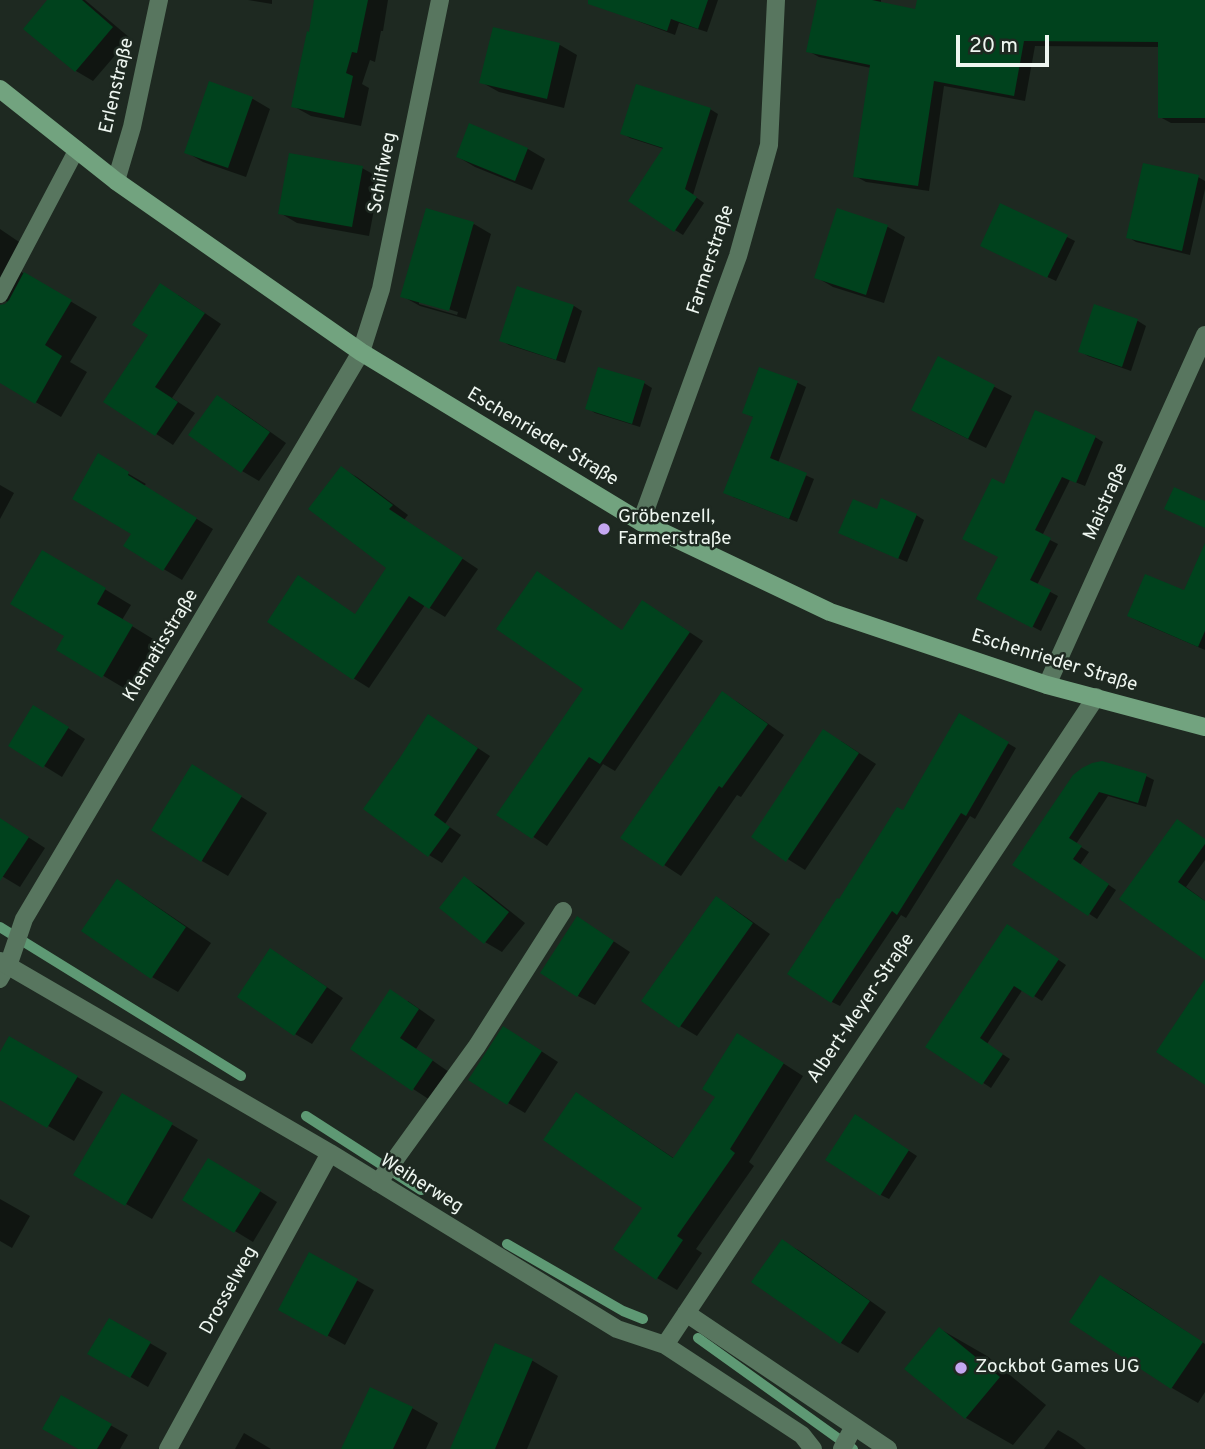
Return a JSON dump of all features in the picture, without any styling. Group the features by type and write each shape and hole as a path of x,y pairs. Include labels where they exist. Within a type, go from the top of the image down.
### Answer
{"street":[{"name":"Erlenstraße","path":"116,181 132,127 159,0"},
{"name":"Schilfweg","path":"361,352 381,289 440,0"},
{"name":"Farmerstraße","path":"641,522 738,256 769,145 776,0"},
{"name":"Eschenrieder Straße","path":"0,89 116,181 361,352 641,522 830,612 1047,685 1205,727"},
{"name":"Maistraße","path":"1047,685 1205,335"},
{"name":"Klematisstraße","path":"5,964 31,907 361,352"},
{"name":"Albert-Meyer-Straße","path":"665,1345 1096,697"},
{"path":"381,1181 477,1046 563,911"},
{"name":"Weiherweg","path":"5,964 381,1181 617,1329 665,1345 802,1435 813,1449"},
{"name":"Drosselweg","path":"168,1449 330,1153"},
{"path":"686,1313 853,1429 888,1449"},
{"path":"842,1449 853,1429"}],"lane":[{"path":"0,295 77,149"}],"building":[{"path":"47,0 82,0 113,27 75,72 23,29"},
{"path":"314,0 368,0 357,53 352,52 346,73 353,76 344,118 291,107"},
{"path":"588,0 708,0 698,29 671,19 667,31 588,4"},
{"path":"817,0 872,0 915,9 917,0 1205,0 1205,118 1158,118 1158,42 1024,41 1014,96 934,81 918,186 853,177 870,65 806,52"},
{"path":"493,27 560,43 547,99 479,83"},
{"path":"209,81 253,97 228,168 184,153"},
{"path":"636,84 711,108 685,189 697,197 674,232 628,201 663,148 620,134"},
{"path":"469,123 528,148 515,181 456,157"},
{"path":"289,153 363,166 352,227 278,214"},
{"path":"1143,163 1199,175 1182,251 1126,238"},
{"path":"1000,203 1068,235 1047,278 980,246"},
{"path":"426,208 474,222 449,311 400,297"},
{"path":"837,208 888,225 866,295 814,278"},
{"path":"24,272 72,300 45,345 62,356 35,404 0,383 0,305 9,300"},
{"path":"160,283 205,313 155,387 178,402 155,436 103,402 148,335 132,325"},
{"path":"517,286 574,305 556,360 499,341"},
{"path":"1094,304 1138,319 1122,367 1078,352"},
{"path":"938,356 995,385 968,439 911,410"},
{"path":"598,367 645,381 632,424 585,409"},
{"path":"759,367 798,381 770,458 807,473 789,519 723,493 753,417 742,413"},
{"path":"217,395 270,432 241,473 188,435"},
{"path":"1035,410 1096,436 1076,483 1062,477 1035,530 1051,538 1030,580 1051,590 1032,628 976,599 998,557 962,539 992,478 1004,484"},
{"path":"98,453 197,518 163,571 123,546 131,534 72,499"},
{"path":"341,466 393,505 389,509 463,558 429,609 409,596 353,680 267,622 298,575 355,614 386,568 308,509"},
{"path":"1174,487 1205,501 1205,528 1164,509"},
{"path":"881,498 917,514 898,559 838,533 853,499 877,509"},
{"path":"1205,543 1205,631 1198,647 1127,616 1145,574 1184,590"},
{"path":"42,550 106,588 97,604 133,625 102,678 56,650 64,636 10,604"},
{"path":"537,571 622,630 642,600 690,632 600,764 589,757 532,839 496,815 583,689 496,629"},
{"path":"722,691 768,724 722,788 719,786 663,867 620,838"},
{"path":"33,705 69,727 43,768 8,746"},
{"path":"959,713 1009,742 966,816 961,813 897,915 892,911 831,1003 787,974 837,898 839,899 897,807 903,810"},
{"path":"428,714 478,748 434,815 450,827 428,857 363,809"},
{"path":"823,729 859,753 786,862 751,837"},
{"path":"1102,761 1147,774 1138,803 1099,792 1069,838 1082,846 1073,859 1109,884 1088,916 1012,865 1073,775 1092,763"},
{"path":"192,764 242,796 201,862 151,830"},
{"path":"0,818 29,837 0,881"},
{"path":"1177,819 1205,839 1205,844 1178,882 1205,901 1205,960 1119,899"},
{"path":"464,876 509,912 484,944 439,908"},
{"path":"117,879 186,927 151,979 81,931"},
{"path":"716,896 753,923 679,1028 641,1001"},
{"path":"577,916 614,941 577,997 540,973"},
{"path":"1007,924 1059,959 1033,998 1014,986 980,1038 1003,1054 982,1085 925,1047"},
{"path":"270,948 327,987 294,1036 237,997"},
{"path":"1205,979 1205,1085 1156,1052"},
{"path":"390,989 419,1009 400,1038 433,1060 412,1091 350,1049"},
{"path":"503,1026 542,1051 507,1105 468,1080"},
{"path":"737,1033 784,1063 730,1149 735,1153 677,1236 683,1240 656,1280 613,1249 642,1208 543,1140 576,1092 673,1158 715,1097 702,1089"},
{"path":"9,1036 78,1076 47,1128 0,1100 0,1052"},
{"path":"122,1093 173,1123 125,1206 73,1175"},
{"path":"855,1114 909,1150 880,1196 825,1160"},
{"path":"208,1158 261,1190 234,1233 182,1200"},
{"path":"782,1239 870,1301 840,1344 751,1282"},
{"path":"309,1252 358,1279 327,1337 278,1310"},
{"path":"1100,1275 1203,1342 1171,1389 1069,1322"},
{"path":"109,1318 151,1342 130,1378 87,1354"},
{"path":"939,1327 1000,1377 965,1419 904,1369"},
{"path":"495,1343 533,1359 495,1449 450,1449"},
{"path":"370,1387 413,1407 393,1449 341,1449"},
{"path":"61,1395 112,1424 97,1449 78,1449 42,1429"}],"waterway":[{"path":"0,927 241,1076"},
{"path":"306,1116 421,1190"},
{"path":"507,1244 623,1311 643,1319"},
{"path":"698,1338 853,1449"}],"place":[{"name":"Gröbenzell, Farmerstraße","path":"604,529"},
{"name":"Zockbot Games UG","path":"961,1368"}]}
